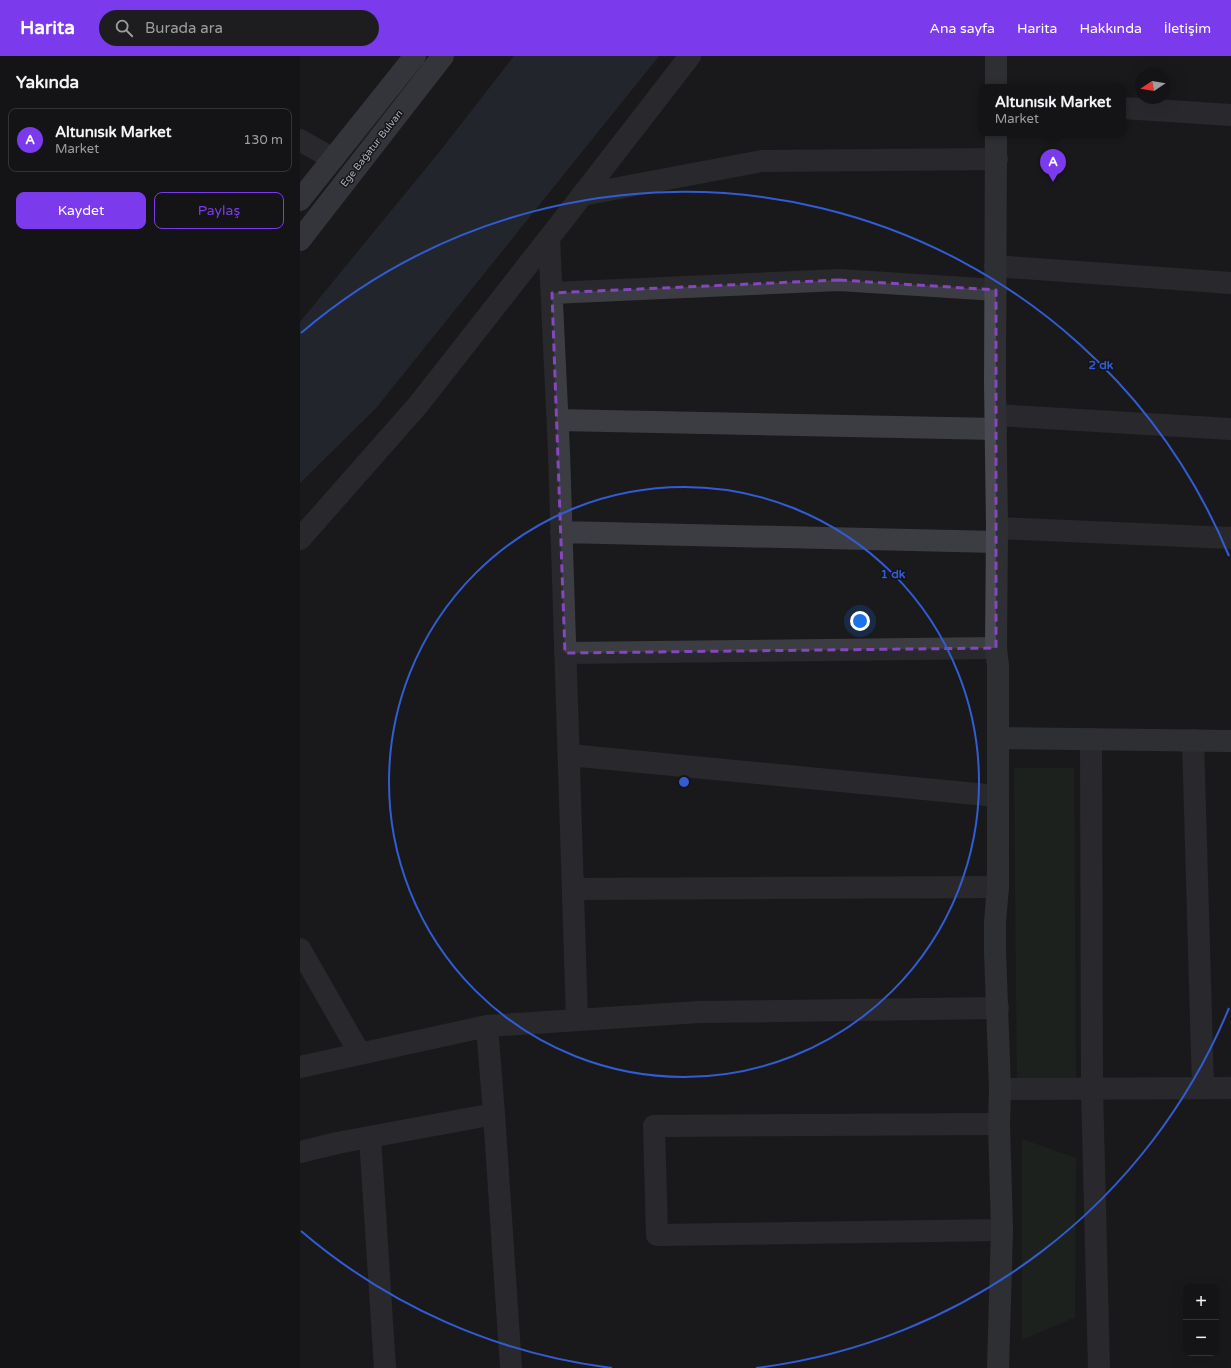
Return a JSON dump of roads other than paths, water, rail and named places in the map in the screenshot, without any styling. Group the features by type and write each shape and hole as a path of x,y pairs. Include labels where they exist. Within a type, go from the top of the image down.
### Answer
{"main road":[{"path":"300,200 415,56"},
{"name":"Ege Bağatur Bulvarı","path":"300,240 443,56"},
{"path":"996,56 996,84"},
{"path":"996,136 995,266 998,887 995,922 995,951 998,1008 1002,1230 998,1368"},
{"path":"998,738 1231,741"}],"street":[{"path":"300,539 418,405 690,56"},
{"path":"1126,108 1231,115"},
{"path":"300,140 333,160"},
{"path":"582,194 762,162 997,159"},
{"path":"549,238 558,420 577,1020"},
{"path":"995,266 1231,283"},
{"path":"552,294 839,280 996,290"},
{"path":"558,420 996,422 1231,429"},
{"path":"561,532 1231,538"},
{"path":"565,653 996,648"},
{"path":"1091,739 1092,1088 1099,1368"},
{"path":"1193,740 1203,1088"},
{"path":"569,755 997,796"},
{"path":"573,889 998,887"},
{"path":"300,949 360,1054"},
{"path":"300,1067 487,1026 698,1012 998,1008"},
{"path":"487,1026 511,1368"},
{"path":"1000,1089 1231,1088"},
{"path":"300,1152 337,1143 494,1114"},
{"path":"999,1124 654,1126 657,1235 1002,1230"},
{"path":"370,1137 386,1368"}],"place":[{"name":"Altunısık Market","path":"1053,182"}]}
